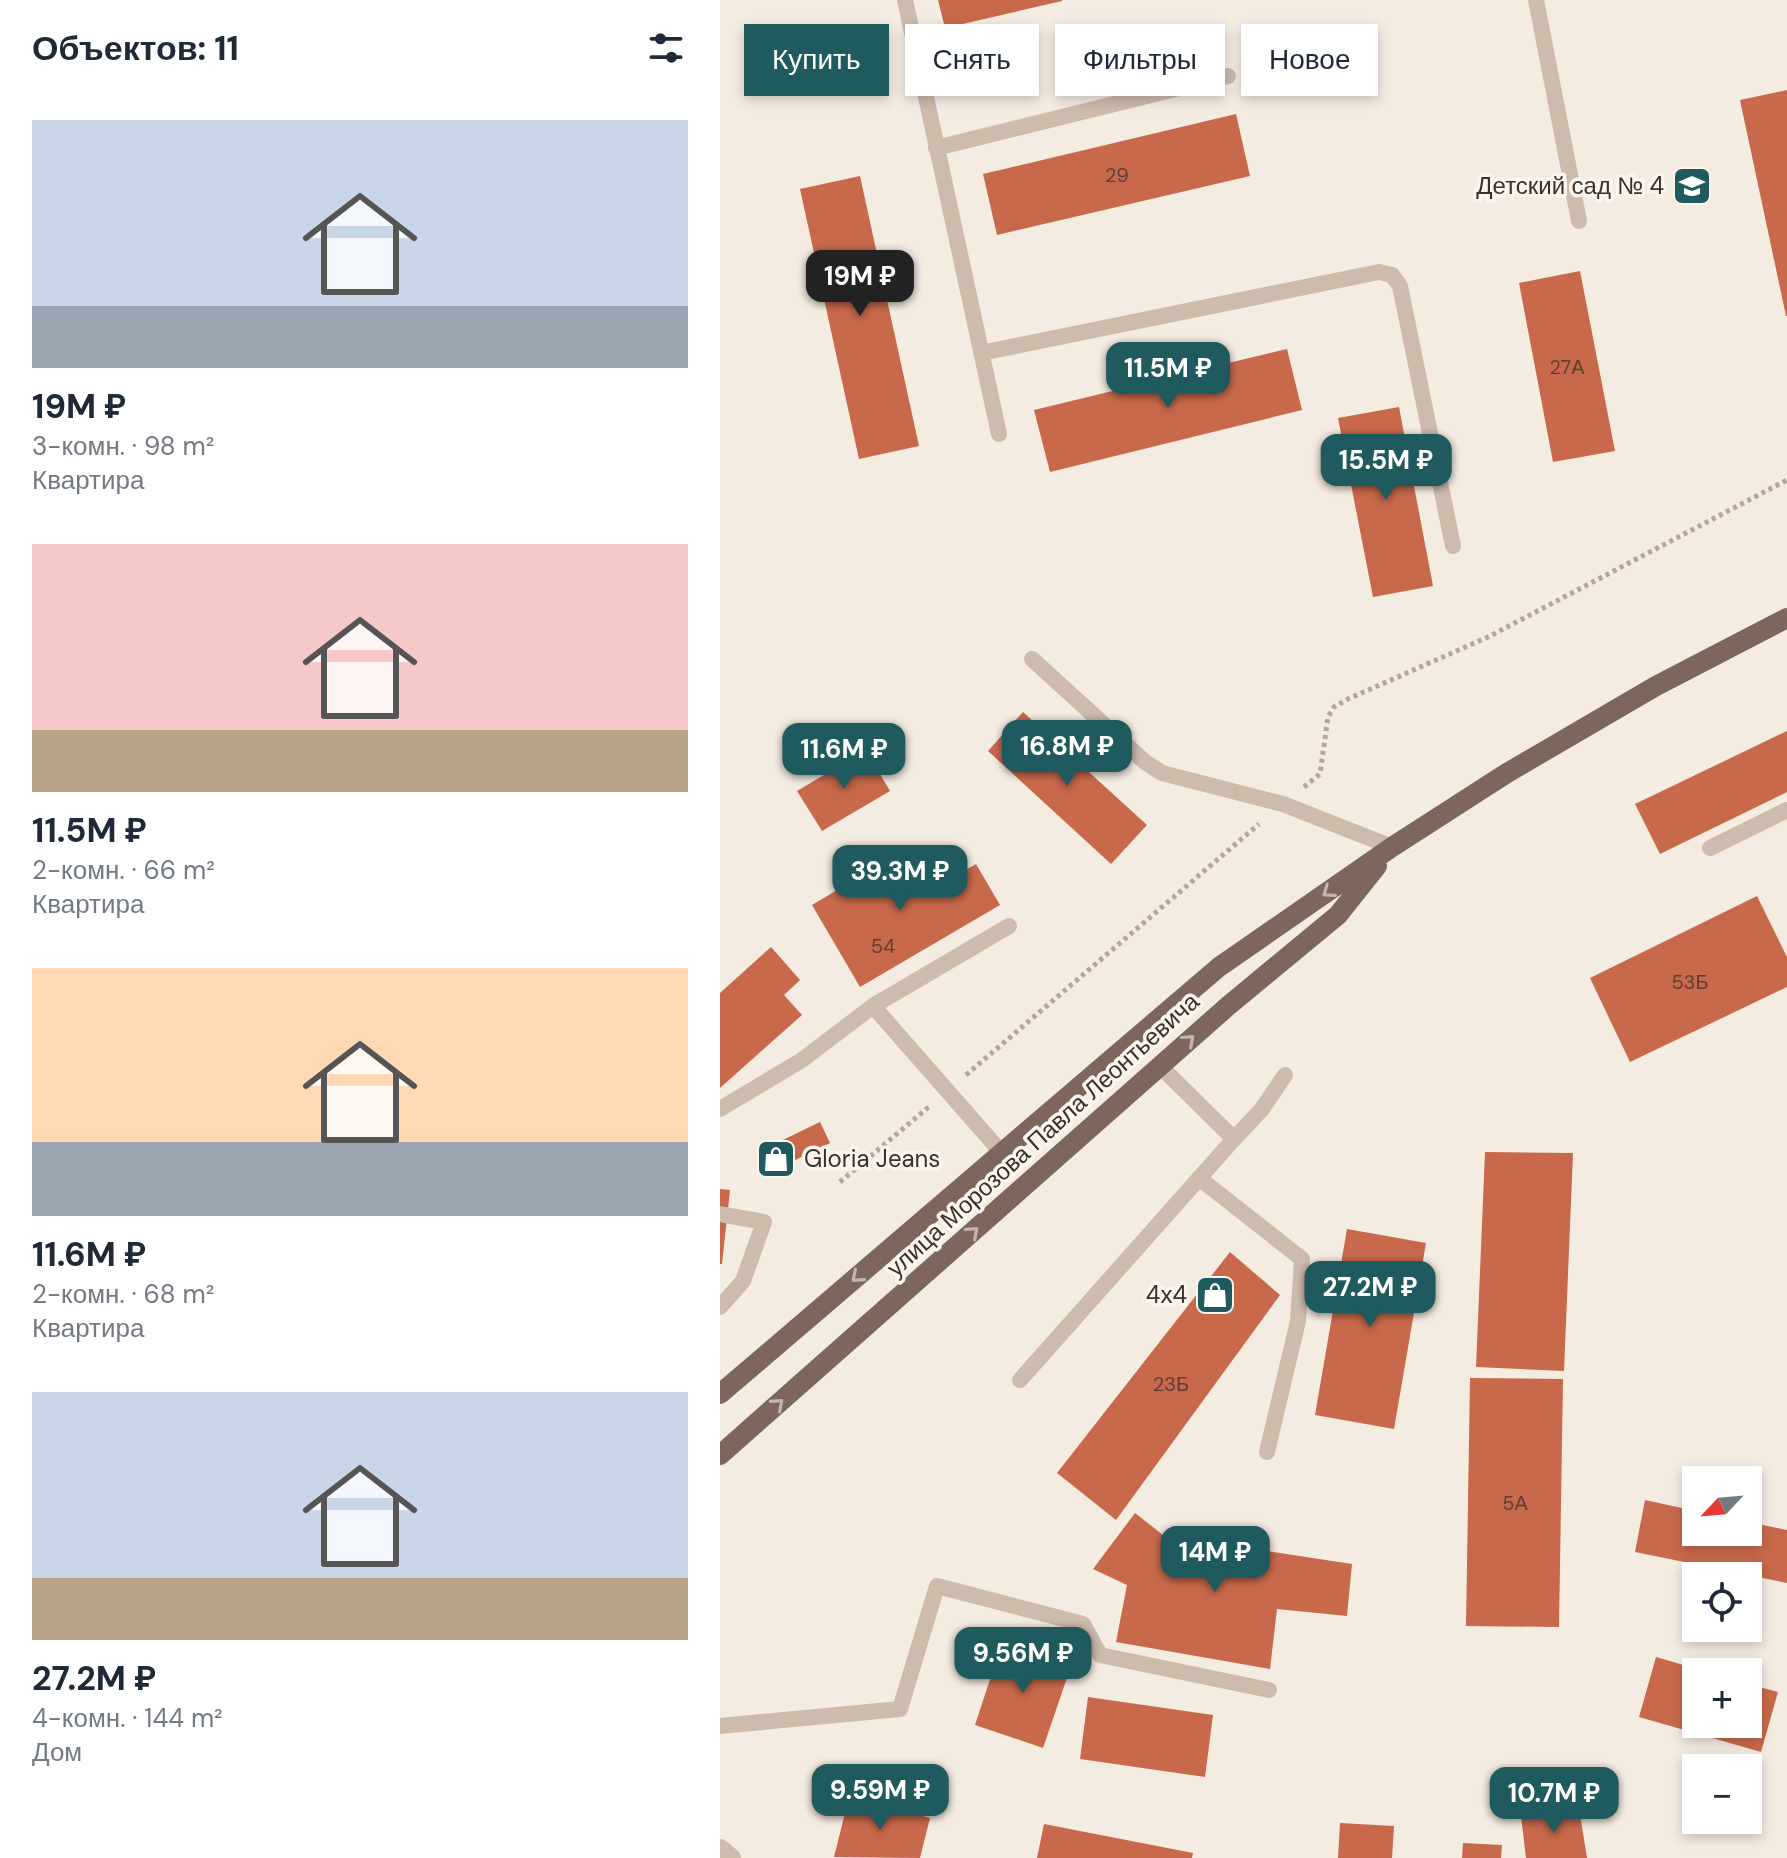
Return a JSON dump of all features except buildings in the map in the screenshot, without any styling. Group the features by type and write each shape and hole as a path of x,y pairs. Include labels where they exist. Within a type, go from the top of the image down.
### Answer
{"main road":[{"name":"улица Морозова Павла Леонтьевича","path":"720,1394 1219,967 1392,847 1507,773 1656,686 1787,618"},
{"name":"улица Морозова Павла Леонтьевича","path":"720,1455 1228,1006 1338,915 1392,847"}],"street":[{"path":"720,1849 731,1858"}],"lane":[{"path":"905,0 999,434"},
{"path":"1536,0 1579,221"},
{"path":"936,148 1228,76"},
{"path":"981,353 1379,272 1392,275 1400,286 1453,546"},
{"path":"1032,659 1145,762 1162,773 1283,804 1392,847"},
{"path":"1710,848 1787,810"},
{"path":"720,1109 802,1060 873,1006 1009,926"},
{"path":"873,1006 1001,1152"},
{"path":"1160,1066 1234,1139"},
{"path":"1020,1380 1269,1100 1285,1075"},
{"path":"1199,1178 1302,1259 1298,1321 1267,1452"},
{"path":"720,1214 764,1222 743,1281 720,1307"},
{"path":"720,1726 900,1709 937,1586 1083,1624 1100,1655 1269,1690"}],"place":[{"name":"Детский сад № 4","path":"1692,186"},
{"name":"Gloria Jeans","path":"776,1159"},
{"name":"4х4","path":"1215,1295"}]}
